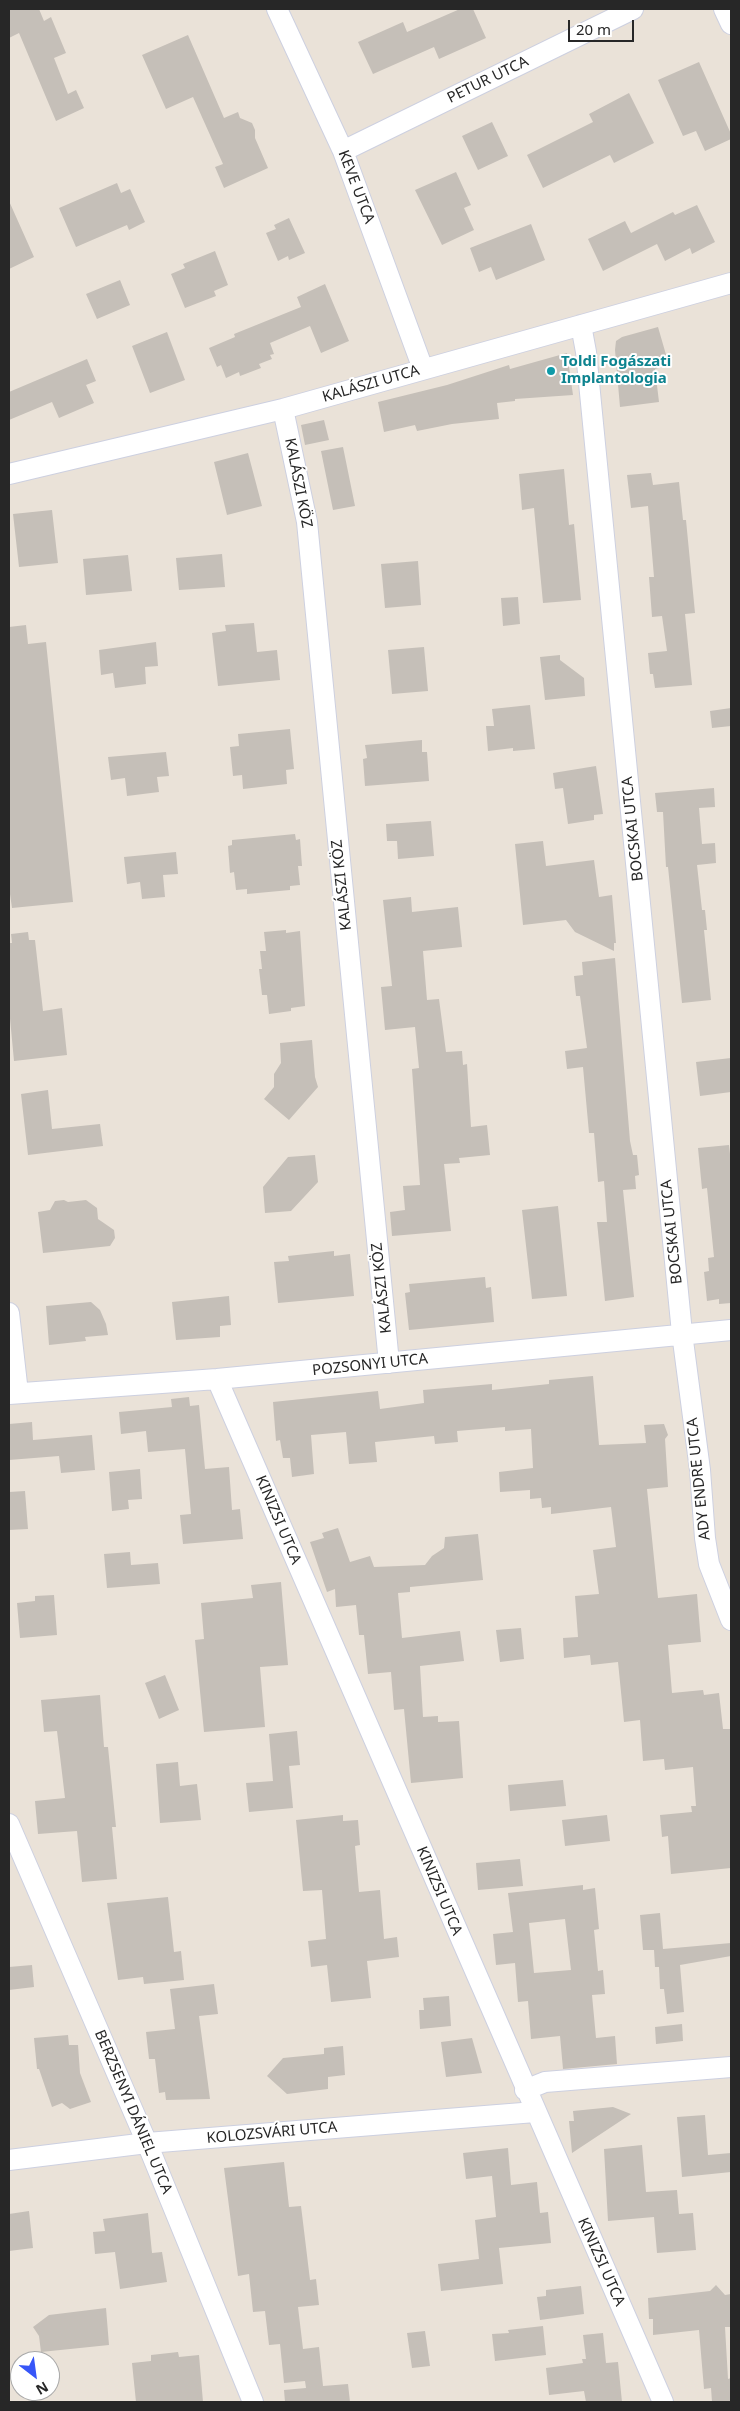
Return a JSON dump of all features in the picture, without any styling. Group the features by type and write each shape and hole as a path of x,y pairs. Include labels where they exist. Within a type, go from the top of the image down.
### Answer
{"street":[{"name":"KEVE UTCA","path":"277,9 343,151 423,369"},
{"name":"PETUR UTCA","path":"343,151 633,9"},
{"path":"724,9 731,24"},
{"name":"KALÁSZI UTCA","path":"9,474 283,409 731,283"},
{"name":"BOCSKAI UTCA","path":"581,325 586,352 682,1333"},
{"name":"KALÁSZI KÖZ","path":"283,409 307,522 389,1363"},
{"path":"9,1312 13,1393"},
{"name":"POZSONYI UTCA","path":"13,1393 217,1379 682,1333 731,1330"},
{"name":"ADY ENDRE UTCA","path":"682,1333 700,1470 707,1555 731,1620"},
{"name":"KINIZSI UTCA","path":"217,1379 525,2090 663,2402"},
{"name":"BERZSENYI DÁNIEL UTCA","path":"9,1824 147,2143 253,2402"},
{"path":"525,2090 545,2082 731,2067"},
{"name":"KOLOZSVÁRI UTCA","path":"9,2160 147,2143 535,2112"}],"building":[{"path":"9,9 39,9 44,21 51,17 66,53 54,58 68,94 76,90 84,108 56,121 19,33 9,38"},
{"path":"460,9 473,9 486,38 439,59 434,47 373,74 358,42 403,22 407,32"},
{"path":"188,35 224,118 238,112 240,118 252,123 255,130 255,138 268,168 224,188 215,167 223,164 193,97 166,109 142,55"},
{"path":"699,62 731,134 731,139 705,151 696,131 683,136 658,80"},
{"path":"629,93 654,143 614,163 610,155 543,188 527,155 593,122 589,114"},
{"path":"492,122 508,156 478,170 462,136"},
{"path":"456,172 471,205 464,208 474,230 442,245 415,190"},
{"path":"117,183 121,193 130,189 145,222 129,230 127,225 76,247 59,208"},
{"path":"9,201 34,257 9,269"},
{"path":"697,205 715,242 692,254 690,248 665,261 657,244 603,271 588,239 625,221 631,233 673,212 675,215"},
{"path":"289,218 305,253 289,260 288,256 278,261 266,233 276,229 274,225"},
{"path":"531,224 545,260 496,280 491,267 479,272 470,248"},
{"path":"215,251 228,285 214,291 216,296 185,308 171,274 185,268 183,264"},
{"path":"120,280 130,305 97,319 86,294"},
{"path":"325,284 349,341 321,353 310,326 270,343 274,354 270,355 272,359 259,364 261,368 240,376 239,372 226,378 221,365 217,367 209,348 235,337 234,334 301,307 297,297"},
{"path":"658,327 669,365 655,369 659,402 620,407 615,350 616,341 622,337"},
{"path":"167,332 185,380 150,393 132,346"},
{"path":"567,353 573,395 515,399 515,401 497,403 499,419 452,424 417,431 415,425 384,432 378,402 447,385 509,365 510,369"},
{"path":"87,359 96,381 86,385 94,403 59,418 52,402 9,420 9,392"},
{"path":"324,420 329,440 305,445 301,425"},
{"path":"343,447 355,506 333,510 321,451"},
{"path":"248,453 262,506 227,515 214,462"},
{"path":"564,469 569,525 574,524 581,600 543,603 534,508 522,510 519,474"},
{"path":"651,473 653,485 679,482 683,520 686,520 695,613 685,614 692,685 655,688 653,674 650,674 648,653 667,651 662,616 652,617 649,577 654,577 648,506 631,508 627,475"},
{"path":"52,510 58,563 19,567 13,514"},
{"path":"222,554 225,587 179,590 176,558"},
{"path":"128,555 132,591 86,595 83,559"},
{"path":"418,561 421,605 385,608 381,564"},
{"path":"518,597 520,624 503,626 501,598"},
{"path":"254,623 257,652 277,650 280,680 218,686 212,633 226,631 225,625"},
{"path":"26,625 28,644 46,642 73,902 12,908 9,887 9,627"},
{"path":"156,642 158,666 145,667 146,684 115,688 113,673 101,675 99,650"},
{"path":"424,647 428,691 392,694 388,650"},
{"path":"560,655 560,660 584,678 585,696 545,700 540,657"},
{"path":"530,705 535,749 513,751 513,748 488,751 486,726 494,726 492,709"},
{"path":"731,708 731,726 712,728 710,711"},
{"path":"290,729 294,769 286,770 287,784 243,789 242,775 233,776 230,747 239,746 238,734"},
{"path":"422,740 422,752 427,752 429,781 365,786 363,759 367,758 365,745"},
{"path":"166,752 169,776 157,777 159,792 127,796 125,778 111,780 108,757"},
{"path":"596,766 603,814 594,815 594,820 568,824 563,788 555,789 553,773"},
{"path":"714,788 715,807 699,808 702,844 715,843 716,863 697,865 702,910 705,910 707,930 704,930 711,1000 682,1003 668,867 666,867 663,812 657,812 655,793"},
{"path":"431,821 434,856 398,859 397,841 387,841 386,824"},
{"path":"295,834 296,840 300,839 302,866 298,866 300,885 290,886 290,890 247,894 247,889 236,890 234,872 230,873 228,846 232,845 232,840"},
{"path":"543,841 546,866 594,860 599,897 612,895 616,943 614,943 614,951 575,932 566,920 523,925 515,844"},
{"path":"176,852 178,874 163,875 165,897 142,899 140,882 127,884 124,857"},
{"path":"411,897 412,912 458,907 462,947 423,951 427,1000 439,999 446,1052 462,1051 463,1065 467,1064 471,1127 487,1125 490,1155 459,1158 460,1163 444,1164 451,1231 392,1236 390,1212 405,1210 403,1186 420,1185 412,1069 419,1068 415,1027 385,1030 381,987 392,986 383,900"},
{"path":"286,930 286,933 300,931 305,1006 291,1008 291,1011 269,1014 267,995 262,995 259,969 262,969 260,951 266,951 264,932"},
{"path":"28,932 29,940 35,940 43,1011 62,1008 67,1055 14,1061 9,1008 9,943 12,943 11,934"},
{"path":"615,958 630,1141 633,1155 637,1155 639,1175 635,1176 636,1189 623,1190 634,1297 605,1301 597,1222 607,1222 604,1181 598,1182 594,1133 589,1133 583,1067 567,1069 565,1051 587,1048 580,996 576,996 574,976 583,975 582,962"},
{"path":"312,1040 315,1077 318,1087 289,1120 264,1099 274,1087 274,1074 281,1063 280,1043"},
{"path":"731,1058 731,1092 700,1096 696,1062"},
{"path":"48,1090 52,1129 100,1124 103,1146 28,1155 21,1094"},
{"path":"729,1145 731,1163 731,1303 719,1304 719,1299 707,1301 704,1272 709,1271 708,1258 714,1257 707,1188 702,1189 698,1148"},
{"path":"315,1155 318,1182 291,1211 265,1213 263,1187 288,1157"},
{"path":"64,1200 68,1202 86,1200 97,1208 98,1219 114,1230 115,1238 110,1246 43,1253 38,1212 50,1210 55,1201"},
{"path":"558,1206 567,1296 532,1299 522,1210"},
{"path":"334,1251 334,1256 350,1254 354,1296 278,1303 274,1262 289,1261 288,1256"},
{"path":"485,1277 486,1288 491,1287 494,1322 409,1330 405,1293 410,1292 409,1284"},
{"path":"229,1296 231,1325 220,1326 220,1337 176,1340 172,1302"},
{"path":"91,1302 100,1310 108,1335 85,1337 86,1341 49,1345 46,1306"},
{"path":"593,1376 599,1445 646,1443 644,1425 664,1424 668,1435 665,1439 668,1487 647,1489 658,1598 697,1594 701,1642 668,1645 672,1693 703,1690 704,1695 719,1693 723,1729 731,1729 731,1868 671,1874 668,1836 662,1837 660,1815 692,1812 691,1806 696,1806 693,1767 665,1770 664,1759 643,1761 640,1720 624,1722 618,1662 591,1665 590,1655 564,1658 563,1638 578,1637 575,1596 599,1594 593,1550 616,1547 611,1507 551,1514 551,1507 542,1508 541,1498 530,1499 530,1490 500,1492 499,1472 533,1468 531,1429 505,1431 505,1427 457,1431 458,1442 435,1444 434,1436 375,1442 377,1462 349,1464 346,1432 311,1435 314,1474 292,1477 290,1458 283,1458 280,1440 276,1441 273,1402 378,1391 380,1409 424,1403 423,1390 492,1384 492,1390 549,1384 549,1380"},
{"path":"189,1397 190,1406 199,1405 205,1469 229,1467 232,1510 240,1509 243,1539 183,1544 180,1515 191,1514 185,1449 148,1452 146,1431 121,1434 119,1412 172,1407 171,1399"},
{"path":"32,1422 33,1440 92,1435 95,1470 61,1473 59,1456 9,1460 9,1424"},
{"path":"140,1469 142,1499 128,1500 129,1509 112,1511 109,1472"},
{"path":"25,1491 28,1529 9,1530 9,1492"},
{"path":"338,1528 350,1562 370,1556 374,1567 425,1565 432,1556 444,1548 445,1537 478,1534 483,1580 410,1587 410,1592 398,1593 402,1638 460,1631 464,1661 420,1666 423,1717 438,1716 438,1722 459,1721 463,1778 411,1783 404,1709 394,1710 391,1672 368,1674 364,1635 359,1635 356,1605 336,1607 335,1589 327,1592 310,1542 324,1538 322,1533"},
{"path":"130,1552 131,1565 158,1563 160,1584 107,1588 104,1554"},
{"path":"281,1582 288,1665 260,1667 265,1727 204,1732 195,1640 204,1639 201,1603 253,1598 251,1585"},
{"path":"54,1595 57,1635 20,1638 17,1603 35,1601 35,1596"},
{"path":"521,1628 524,1659 500,1662 496,1630"},
{"path":"165,1675 179,1710 159,1719 145,1683"},
{"path":"100,1695 104,1747 108,1747 116,1827 112,1827 117,1879 82,1882 77,1831 38,1834 35,1801 65,1798 57,1731 44,1732 41,1700"},
{"path":"297,1731 300,1765 289,1766 293,1808 249,1812 246,1783 273,1781 269,1734"},
{"path":"178,1762 180,1786 197,1784 201,1820 160,1823 156,1764"},
{"path":"563,1780 566,1806 510,1811 508,1785"},
{"path":"343,1815 343,1821 358,1820 360,1845 355,1846 359,1892 380,1890 384,1939 397,1937 399,1957 367,1961 371,1998 331,2002 327,1965 311,1967 308,1941 326,1939 322,1890 303,1891 296,1820"},
{"path":"607,1815 610,1841 565,1846 562,1820"},
{"path":"520,1859 523,1886 478,1890 476,1863"},
{"path":"583,1885 583,1890 595,1888 599,1929 594,1930 598,1971 603,1970 605,1994 592,1995 596,2038 615,2036 617,2064 563,2069 560,2036 531,2039 528,2001 518,2002 515,1963 496,1965 493,1934 513,1932 508,1893","holes":["565,1919 571,1970 534,1973 529,1923"]},
{"path":"168,1897 174,1952 181,1951 184,1980 144,1984 143,1977 118,1980 107,1903"},
{"path":"660,1913 663,1949 731,1943 731,1956 680,1965 684,2012 667,2014 664,1989 660,1989 659,1967 655,1967 654,1950 643,1950 640,1915"},
{"path":"32,1965 34,1987 9,1990 9,1967"},
{"path":"214,1984 218,2014 199,2016 210,2099 166,2100 165,2092 159,2093 155,2059 149,2059 146,2032 175,2029 170,1989"},
{"path":"449,1996 451,2026 420,2029 419,2010 424,2010 423,1998"},
{"path":"682,2024 683,2041 656,2044 655,2027"},
{"path":"68,2035 69,2045 78,2045 80,2073 91,2102 70,2109 62,2103 52,2107 39,2069 37,2069 34,2038"},
{"path":"472,2038 482,2073 446,2077 441,2042"},
{"path":"343,2046 345,2075 328,2077 328,2089 287,2094 267,2076 283,2058 324,2054 324,2048"},
{"path":"613,2107 631,2114 572,2153 569,2121 574,2121 573,2111"},
{"path":"705,2115 708,2155 731,2153 731,2172 682,2177 677,2117"},
{"path":"642,2145 646,2192 677,2190 679,2214 693,2213 696,2250 657,2253 654,2217 608,2221 604,2149"},
{"path":"508,2148 511,2185 537,2182 540,2213 548,2212 551,2243 499,2248 503,2284 441,2291 438,2264 479,2259 475,2220 496,2217 492,2176 466,2179 463,2153"},
{"path":"284,2162 289,2207 301,2206 310,2280 316,2279 319,2305 298,2307 303,2349 319,2347 323,2386 348,2384 350,2402 285,2402 284,2390 306,2388 305,2381 284,2383 280,2344 269,2345 265,2311 253,2312 249,2274 238,2276 224,2168"},
{"path":"29,2211 33,2248 9,2251 9,2214"},
{"path":"148,2213 152,2253 162,2252 167,2282 120,2289 115,2252 95,2254 93,2232 105,2231 103,2219"},
{"path":"716,2285 725,2295 731,2294 731,2327 725,2327 728,2379 731,2378 731,2401 712,2402 711,2388 704,2389 699,2330 653,2335 653,2319 649,2319 648,2298 710,2291"},
{"path":"581,2286 584,2314 540,2320 537,2297 546,2296 546,2290"},
{"path":"106,2308 109,2345 41,2351 39,2336 33,2327 49,2315"},
{"path":"543,2326 546,2355 495,2361 492,2334 509,2333 508,2330"},
{"path":"425,2331 430,2366 412,2368 407,2333"},
{"path":"603,2333 606,2363 618,2362 622,2402 586,2402 584,2391 549,2395 546,2368 583,2363 582,2359 586,2359 583,2335"},
{"path":"178,2352 179,2357 199,2355 203,2402 136,2402 132,2363 151,2361 151,2355"}],"place":[{"name":"Toldi Fogászati Implantologia","path":"551,371"}]}
